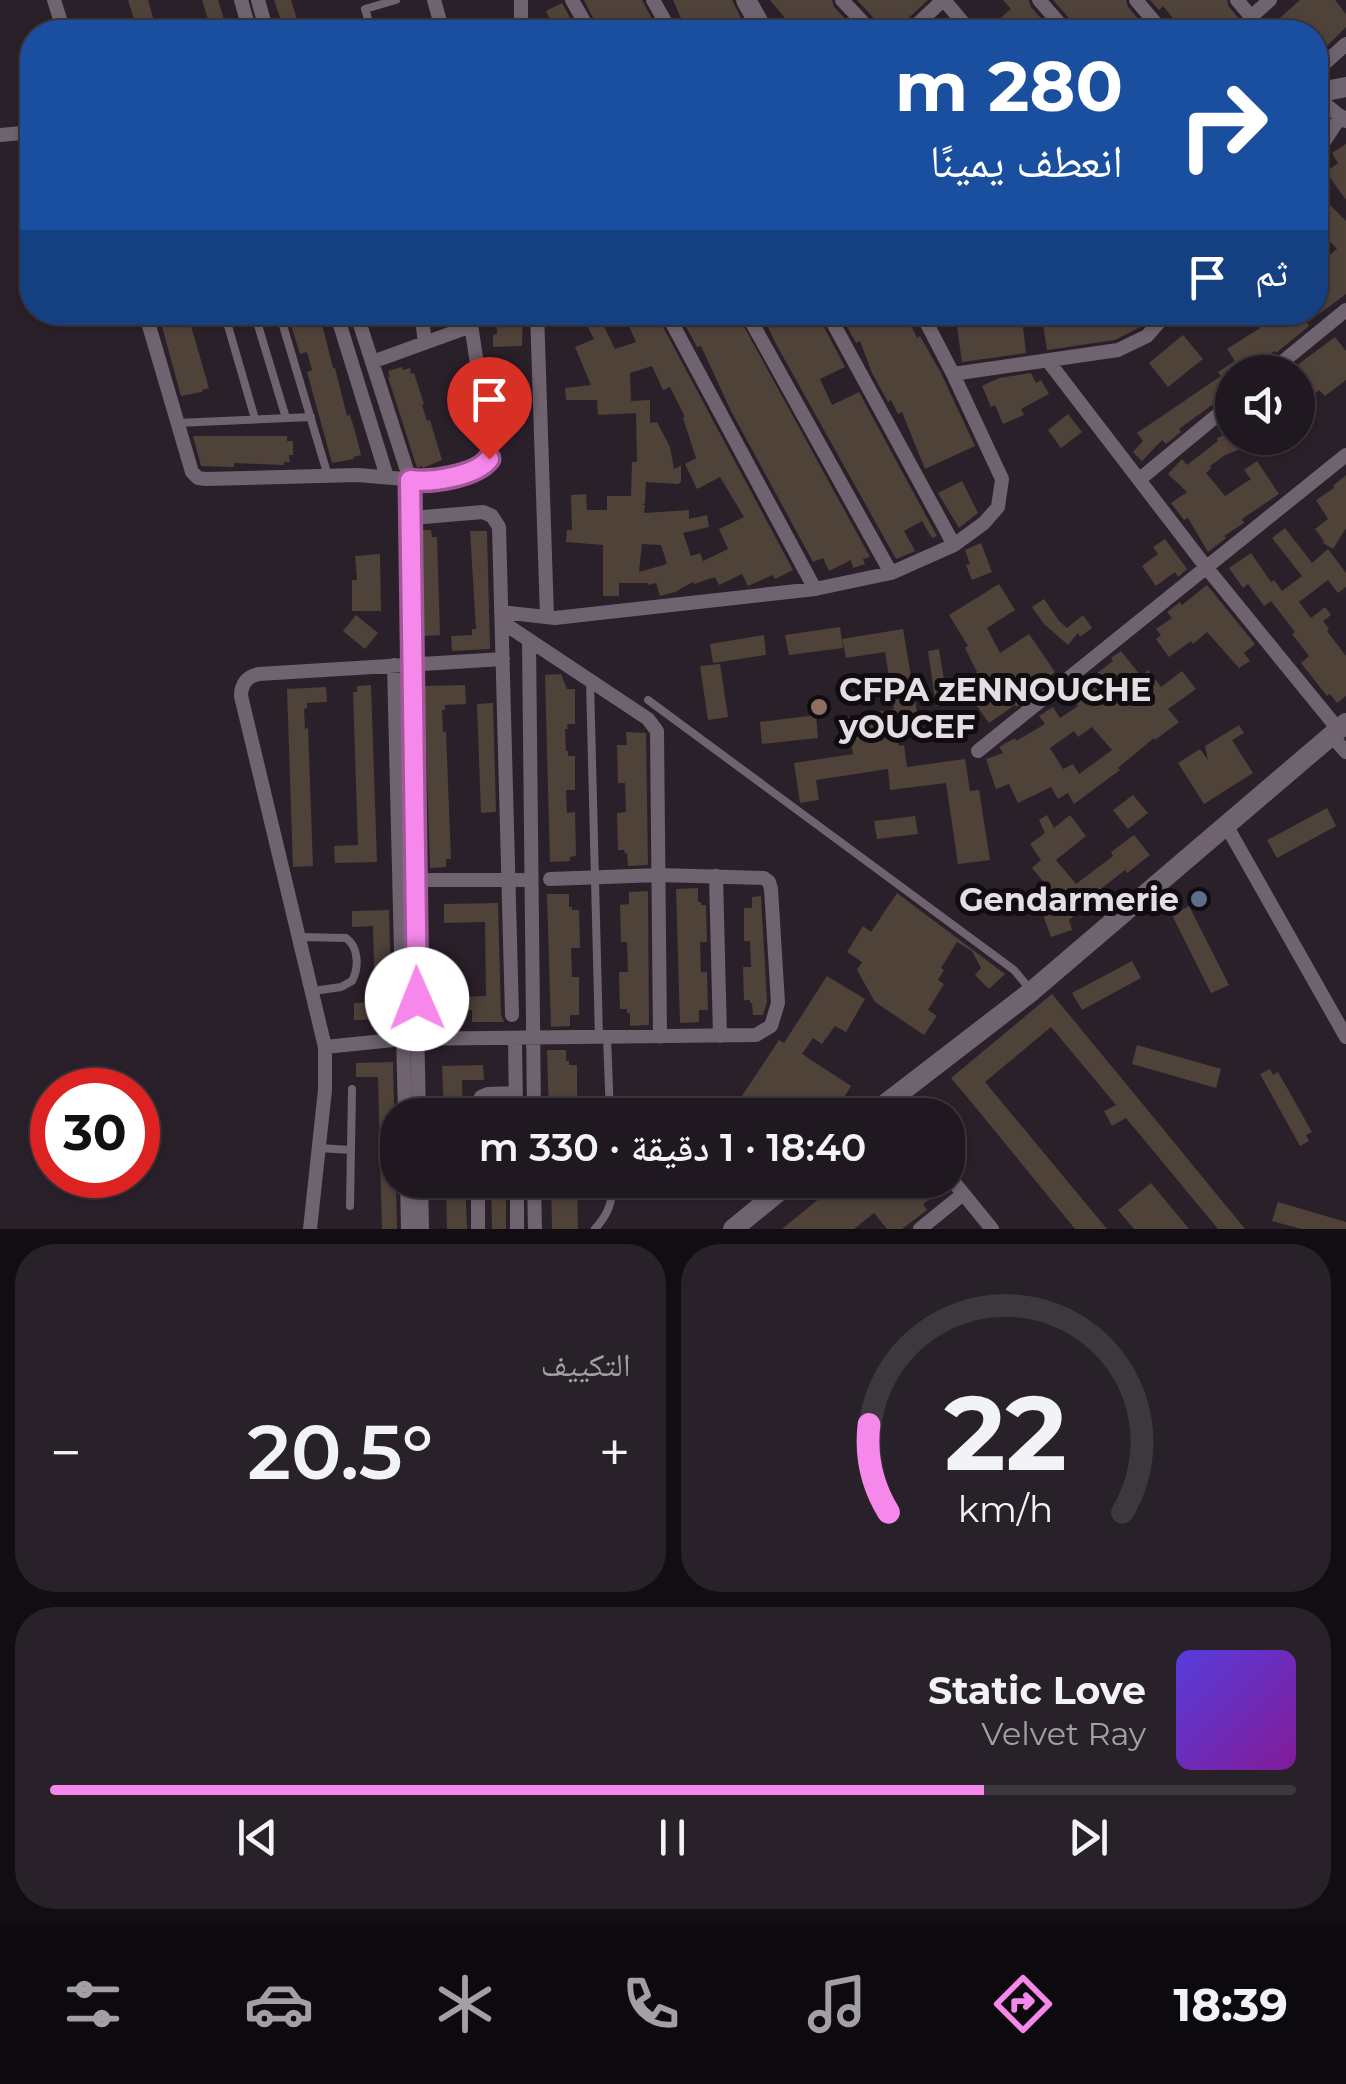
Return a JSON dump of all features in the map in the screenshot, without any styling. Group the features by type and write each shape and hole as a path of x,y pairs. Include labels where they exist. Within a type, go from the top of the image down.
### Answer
{"main road":[{"path":"899,1098 1032,991 1338,729"},
{"path":"733,1229 771,1198"}],"street":[{"path":"842,0 861,20"},
{"path":"922,20 944,0 962,20"},
{"path":"1039,0 1056,20"},
{"path":"1136,0 1153,20"},
{"path":"1237,0 1255,20"},
{"path":"1252,16 1270,0"},
{"path":"1328,138 1344,119"},
{"path":"149,325 192,472 202,479 328,476 410,480 441,480 481,468 489,459 473,325"},
{"path":"340,325 387,477"},
{"path":"360,325 410,480 413,664 407,880"},
{"path":"422,325 424,343"},
{"path":"372,362 459,325"},
{"path":"537,325 546,617"},
{"path":"673,325 815,589"},
{"path":"753,325 891,573"},
{"path":"834,325 954,545"},
{"path":"502,617 555,618 815,589 891,573 954,545 998,507 1002,479 928,325"},
{"path":"953,374 1118,350 1147,336 1157,325"},
{"path":"1291,355 1328,325"},
{"path":"1048,361 1206,567 1338,729 1346,752"},
{"path":"1140,479 1215,417"},
{"path":"978,751 1346,455"},
{"path":"412,518 483,512 498,523 500,532 512,1015"},
{"path":"502,617 529,640 648,719 657,731 660,1037"},
{"path":"529,640 534,1098"},
{"path":"310,1229 326,1076 325,1047 241,696 243,685 259,674 502,660"},
{"path":"394,665 407,880 410,1039 406,1098"},
{"path":"1226,825 1346,1037"},
{"path":"325,1047 410,1039 756,1035 770,1026 778,993 770,882 761,877 659,874 550,879"},
{"path":"716,876 720,1036"},
{"path":"407,880 531,880"},
{"path":"515,1038 516,1098"},
{"path":"410,1039 418,1098"},
{"path":"480,1098 516,1093"},
{"path":"965,1195 992,1229"},
{"path":"407,1198 408,1229"},
{"path":"421,1198 422,1229"},
{"path":"478,1198 478,1229"},
{"path":"516,1198 517,1229"},
{"path":"534,1198 535,1229"},
{"path":"920,1229 959,1198"}],"lane":[{"path":"368,20 365,10 396,0"},
{"path":"228,325 255,419"},
{"path":"258,325 286,418"},
{"path":"283,325 328,476"},
{"path":"177,423 310,417"},
{"path":"590,682 595,876 608,1098"},
{"path":"648,700 1014,970 1032,991"},
{"path":"300,937 346,938 354,947 356,974 352,982 341,988 313,990"},
{"path":"350,1206 352,1089"},
{"path":"319,1148 351,1150"},
{"path":"595,1229 606,1216 611,1198"}],"building":[{"path":"128,0 148,0 154,20 134,20"},
{"path":"202,0 218,0 224,20 208,20"},
{"path":"274,0 291,0 297,20 281,20"},
{"path":"584,0 642,0 653,20 594,20"},
{"path":"673,0 732,0 742,20 682,20"},
{"path":"770,0 832,0 846,20 782,20 785,18"},
{"path":"857,0 928,0 906,20 875,20"},
{"path":"1003,0 1029,0 1042,20 998,20 1011,9"},
{"path":"1053,0 1126,0 1139,20 1071,20"},
{"path":"1150,0 1227,0 1240,20 1174,20 1163,6 1159,10"},
{"path":"1300,0 1335,0 1346,14 1346,27 1328,45 1328,20 1278,20"},
{"path":"562,3 571,20 550,20 546,11"},
{"path":"1346,144 1346,200 1328,175 1338,163 1332,153"},
{"path":"1330,205 1346,221 1346,294 1328,307 1328,256 1337,249 1328,240"},
{"path":"162,325 191,325 209,388 181,396"},
{"path":"291,325 322,325 361,455 354,459 332,463 307,372 312,370 307,352 300,354"},
{"path":"497,325 523,325 522,346 493,347 493,335 497,334"},
{"path":"587,325 603,325 615,349 636,342 629,326 662,325 793,570 748,586 742,574 719,585 715,577 660,596 656,583 619,583 619,596 603,596 603,545 566,542 567,530 572,530 571,495 586,494 587,510 607,510 607,496 631,496 632,462 637,462 636,413 598,415 597,400 566,400 565,388 591,385 575,347 594,339","holes":["652,366 663,390 670,387 685,417 696,458 685,464 697,489 720,477 744,517 719,529 728,549 703,561 700,553 691,556 683,533 709,527 707,515 689,519 689,510 644,513 642,505 646,482 678,484 681,465 674,469 670,447 657,422 650,423 650,400 631,401 630,373","642,544 661,545 667,564 639,572"]},
{"path":"685,325 743,325 870,557 863,559 865,564 853,568 851,560 829,571 823,558 813,562 730,409 701,346 697,347"},
{"path":"767,325 823,325 845,367 820,379 832,405 859,392 937,536 932,538 922,521 904,531 915,551 896,559"},
{"path":"846,325 911,325 941,373 975,446 925,469 902,412 898,414 891,400 888,402 860,341 856,343"},
{"path":"957,325 1033,325 1023,326 1026,353 962,362"},
{"path":"1043,325 1142,325 1115,340 1047,350"},
{"path":"1258,325 1309,326 1276,353 1231,355 1227,349 1260,328"},
{"path":"1183,335 1203,359 1168,387 1149,363"},
{"path":"1335,337 1346,351 1346,380 1325,396 1319,390 1315,393 1315,355 1311,355"},
{"path":"402,367 414,373 442,460 423,468 417,468 388,377 388,371"},
{"path":"1031,373 1036,383 1041,380 1049,394 1021,409 1024,415 1003,424 982,386 999,378"},
{"path":"1215,380 1215,403 1179,429 1181,432 1166,444 1162,440 1142,461 1133,452 1143,441 1137,433"},
{"path":"1068,414 1082,432 1061,448 1048,430"},
{"path":"193,436 287,436 287,441 293,441 293,455 284,465 201,466"},
{"path":"1215,443 1215,455 1225,455 1206,473 1225,496 1251,479 1244,470 1257,461 1279,494 1242,519 1244,523 1208,552 1188,518 1184,520 1171,503 1187,492 1168,474 1182,459 1187,465"},
{"path":"1346,475 1346,528 1333,549 1323,543 1315,529 1328,519 1316,500"},
{"path":"962,481 978,513 959,528 938,493"},
{"path":"1285,528 1312,563 1328,549 1346,573 1346,587 1338,593 1328,580 1299,602 1311,618 1325,607 1331,615 1323,621 1346,656 1346,696 1337,703 1301,663 1309,656 1271,601 1264,606 1248,584 1243,588 1229,568 1251,553 1282,591 1302,576 1272,538"},
{"path":"423,530 431,530 432,537 437,537 440,635 424,636"},
{"path":"470,531 487,531 490,649 452,651 451,636 472,635 472,629 476,629"},
{"path":"1165,539 1187,569 1178,577 1175,572 1156,586 1142,566 1158,554 1153,547"},
{"path":"981,543 992,572 972,580 965,550"},
{"path":"380,554 381,611 352,611 352,580 357,580 355,556"},
{"path":"999,584 1015,610 987,628 1000,653 1029,634 1055,672 1026,692 1030,696 1016,707 989,723 961,684 977,672 965,648 968,646 949,615"},
{"path":"1207,585 1255,644 1244,653 1250,661 1239,668 1207,632 1169,657 1156,639 1161,635 1156,629 1172,618 1167,612"},
{"path":"1044,599 1067,628 1083,615 1092,628 1080,637 1078,633 1068,645 1032,607"},
{"path":"356,615 378,633 365,649 343,631"},
{"path":"840,627 843,648 789,655 785,635"},
{"path":"903,629 917,712 895,716 885,652 846,658 842,639"},
{"path":"764,635 766,655 713,663 710,644"},
{"path":"939,649 948,705 936,706 928,651"},
{"path":"1121,651 1141,676 1148,670 1161,687 1182,671 1196,689 1168,709 1179,722 1074,804 1068,793 1058,799 1051,787 1018,803 1009,784 996,789 986,759 1003,753 999,747 1004,744 1045,724 1039,716 1053,707 1060,718 1078,706 1070,695 1094,680 1092,677 1113,661 1111,658","holes":["1092,727 1112,750 1079,774 1073,764 1063,769 1050,748 1074,731 1078,737"]},
{"path":"720,664 728,717 708,720 700,666"},
{"path":"561,674 567,689 575,689 575,724 567,724 565,729 566,751 568,756 575,756 575,790 566,790 567,813 575,812 576,856 570,857 570,861 550,862 545,675"},
{"path":"371,685 377,862 335,863 334,846 358,845 353,692 357,692 357,686"},
{"path":"465,685 466,704 445,705 442,710 451,859 446,859 446,867 430,868 424,686"},
{"path":"326,687 327,702 307,703 304,709 313,866 293,867 287,689"},
{"path":"493,703 496,812 481,813 477,704"},
{"path":"894,709 899,746 904,745 907,767 965,759 970,791 979,790 990,860 958,864 946,783 890,790 888,769 816,780 819,800 800,803 794,763 853,754 847,717"},
{"path":"816,715 818,738 762,744 760,722"},
{"path":"1239,725 1244,733 1232,740 1253,773 1204,804 1178,763 1200,749 1208,760 1205,746"},
{"path":"626,732 646,733 648,865 628,866 627,853 618,850 617,813 626,812 625,783 618,783 617,745 627,745"},
{"path":"1133,795 1148,813 1128,829 1113,810"},
{"path":"1327,808 1336,826 1277,858 1267,840"},
{"path":"1047,815 1054,828 1070,815 1086,836 1056,860 1076,884 1134,835 1150,855 1088,899 1090,902 1069,920 1072,930 1051,937 1042,912 1063,905 1032,868 1041,860 1030,844 1045,833 1039,820"},
{"path":"915,816 918,834 877,839 874,821"},
{"path":"698,888 698,902 706,905 707,942 700,942 701,972 707,972 708,1010 699,1010 699,1022 680,1023 676,889"},
{"path":"648,891 649,1025 630,1026 630,1013 620,1009 619,972 628,972 627,942 621,942 620,905 629,904 629,892"},
{"path":"897,893 1005,974 989,989 975,975 981,968 972,951 957,942 941,968 944,970 938,980 944,984 928,1010 937,1016 924,1035 875,1002 857,970 862,962 847,952 863,926 871,932"},
{"path":"547,894 569,894 569,907 579,910 580,948 571,948 572,977 579,977 579,1015 570,1015 570,1026 551,1027"},
{"path":"761,896 767,1002 763,1015 753,1015 752,1003 744,1000 743,967 751,967 750,941 744,941 744,908 752,908 752,897"},
{"path":"498,903 504,1022 472,1022 472,1010 457,1010 457,997 486,996 485,922 444,923 444,904"},
{"path":"1189,906 1229,985 1211,993 1172,915"},
{"path":"389,910 392,1019 354,1020 354,1003 375,1002 373,926 352,927 352,911"},
{"path":"1132,961 1141,978 1082,1010 1072,993"},
{"path":"827,976 865,999 846,1032 835,1026 822,1044 813,1038 802,1054 851,1086 844,1098 741,1098 779,1040 784,1043"},
{"path":"1052,994 1245,1229 1218,1229 1126,1118 1112,1126 1104,1111 1116,1105 1051,1027 985,1082 1107,1229 1075,1229 951,1078"},
{"path":"1137,1045 1221,1069 1216,1088 1132,1064"},
{"path":"547,1050 566,1050 566,1061 577,1065 577,1098 548,1098"},
{"path":"393,1062 394,1098 380,1098 380,1153 378,1077 356,1077 356,1063"},
{"path":"483,1065 484,1080 462,1080 463,1098 443,1098 442,1066"},
{"path":"1270,1069 1273,1075 1278,1072 1312,1132 1306,1135 1309,1141 1300,1146 1260,1074"},
{"path":"1151,1183 1189,1229 1134,1229 1118,1210"},
{"path":"381,1198 396,1198 397,1229 382,1229"},
{"path":"446,1198 466,1198 467,1229 447,1229"},
{"path":"491,1198 506,1198 506,1229 492,1229"},
{"path":"551,1198 577,1198 578,1229 552,1229"},
{"path":"820,1198 932,1198 923,1204 927,1210 902,1229 887,1229 874,1213 854,1229 782,1229"},
{"path":"1278,1202 1346,1222 1346,1229 1301,1229 1272,1221"}],"place":[{"name":"CFPA zENNOUCHE yOUCEF","path":"819,707"},
{"name":"Gendarmerie","path":"1199,899"}],"route":[{"path":"417,999 410,480 441,480 481,468 489,459"}]}
